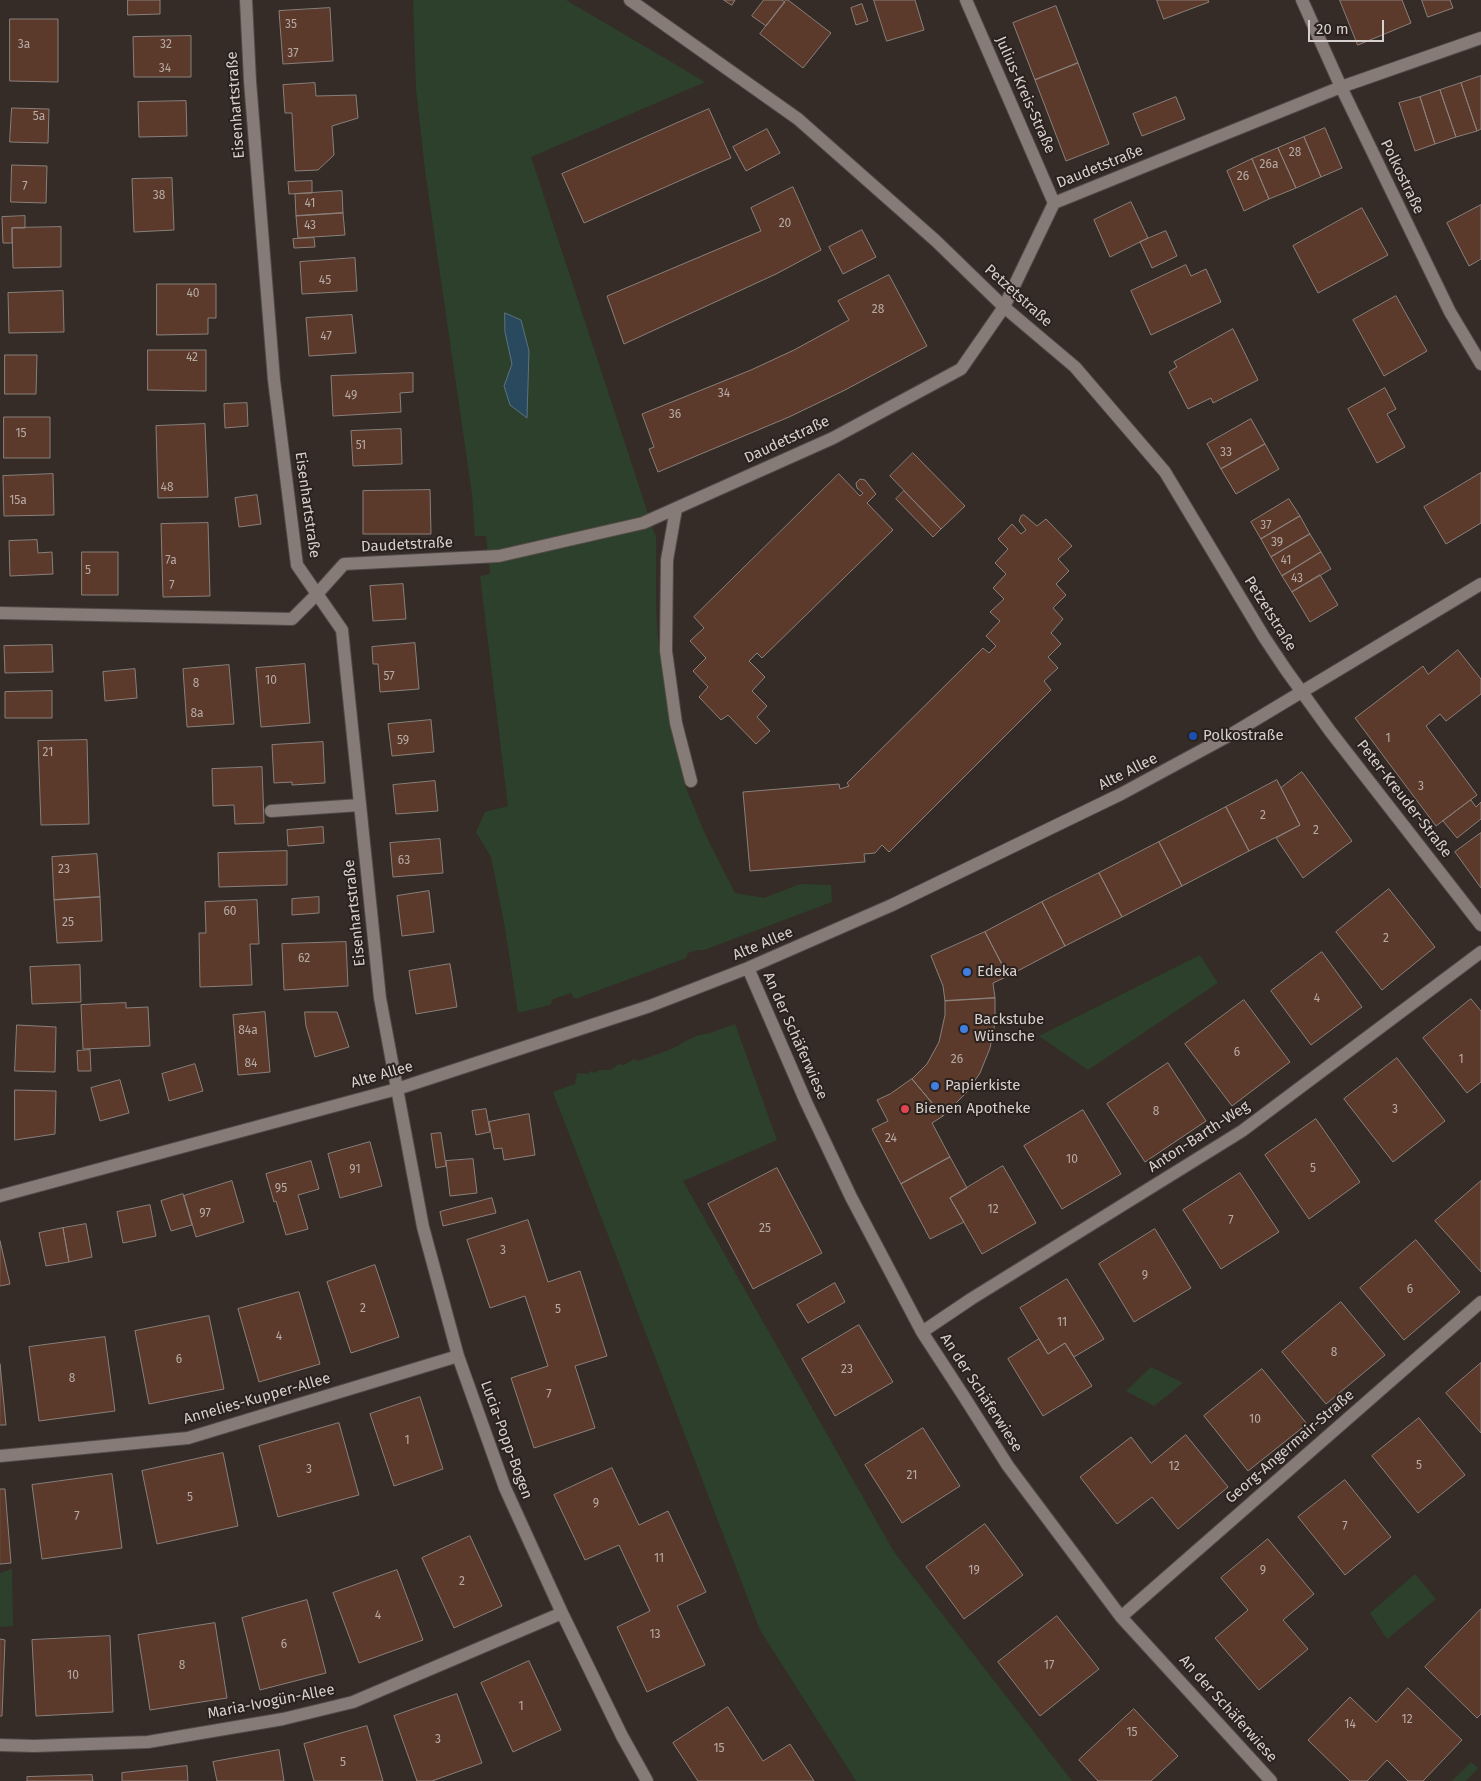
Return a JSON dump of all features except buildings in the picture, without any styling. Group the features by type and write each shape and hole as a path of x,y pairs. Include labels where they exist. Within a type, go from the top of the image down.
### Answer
{"street":[{"name":"Eisenhartstraße","path":"246,0 252,101 274,370 297,565 342,630 380,998 397,1089"},
{"name":"Petzetstraße","path":"630,0 798,118 936,241 1004,307 1075,366 1165,472 1264,637 1302,692"},
{"name":"Julius-Kreis-Straße","path":"966,0 1054,203"},
{"name":"Polkostraße","path":"1302,0 1341,87 1450,312 1481,364"},
{"name":"Daudetstraße","path":"0,613 292,619 344,564 500,556 643,523 833,438 961,369 1004,307 1054,203 1341,87 1481,38"},
{"path":"676,508 667,560 666,651 676,723 691,781"},
{"name":"Alte Allee","path":"0,1196 397,1089 650,1006 748,968 892,905 1121,794 1202,751 1481,584"},
{"name":"Peter-Kreuder-Straße","path":"1302,692 1330,731 1481,925"},
{"path":"271,811 360,805"},
{"name":"Anton-Barth-Weg","path":"922,1332 971,1299 1242,1132 1481,952"},
{"name":"An der Schäferwiese","path":"748,968 769,1020 851,1197 922,1332 1008,1466 1121,1617 1271,1781"},
{"name":"Lucia-Popp-Bogen","path":"397,1089 423,1227 458,1356 505,1488 562,1613 622,1736 647,1781"},
{"name":"Georg-Angermair-Straße","path":"1121,1617 1481,1302"},
{"name":"Annelies-Kupper-Allee","path":"0,1456 188,1438 458,1356"},
{"name":"Maria-Ivogün-Allee","path":"0,1745 34,1746 148,1742 283,1720 353,1702 562,1613"}],"green space":[{"path":"413,0 566,0 705,82 531,157 656,534 657,631 686,788 705,834 735,893 764,898 800,884 831,885 832,902 704,950 688,953 686,958 578,998 574,998 571,993 553,999 550,1005 518,1013 505,928 491,857 476,832 485,812 508,806 480,576 490,574 486,536 475,536 472,494 425,170 416,88"},
{"path":"1200,955 1218,983 1088,1070 1039,1036"},
{"path":"735,1024 777,1140 683,1181 894,1552 1072,1781 856,1781 760,1630 553,1092 575,1084 577,1073 588,1074 590,1071 595,1073 599,1070 610,1070 619,1064 624,1065 634,1059 638,1061 669,1050 689,1039"},
{"path":"1151,1367 1183,1383 1154,1406 1126,1391"},
{"path":"12,1569 13,1626 0,1627 0,1573"},
{"path":"1415,1574 1436,1599 1387,1639 1370,1613"},
{"path":"1471,1762 1478,1768 1466,1781 1452,1781"}],"water":[{"path":"505,313 521,320 529,351 527,418 510,405 504,386 512,364 505,332"}],"place":[{"name":"Polkostraße","path":"1193,736"},
{"name":"Edeka","path":"967,972"},
{"name":"Backstube Wünsche","path":"964,1029"},
{"name":"Papierkiste","path":"935,1086"},
{"name":"Bienen Apotheke","path":"905,1109"}]}
